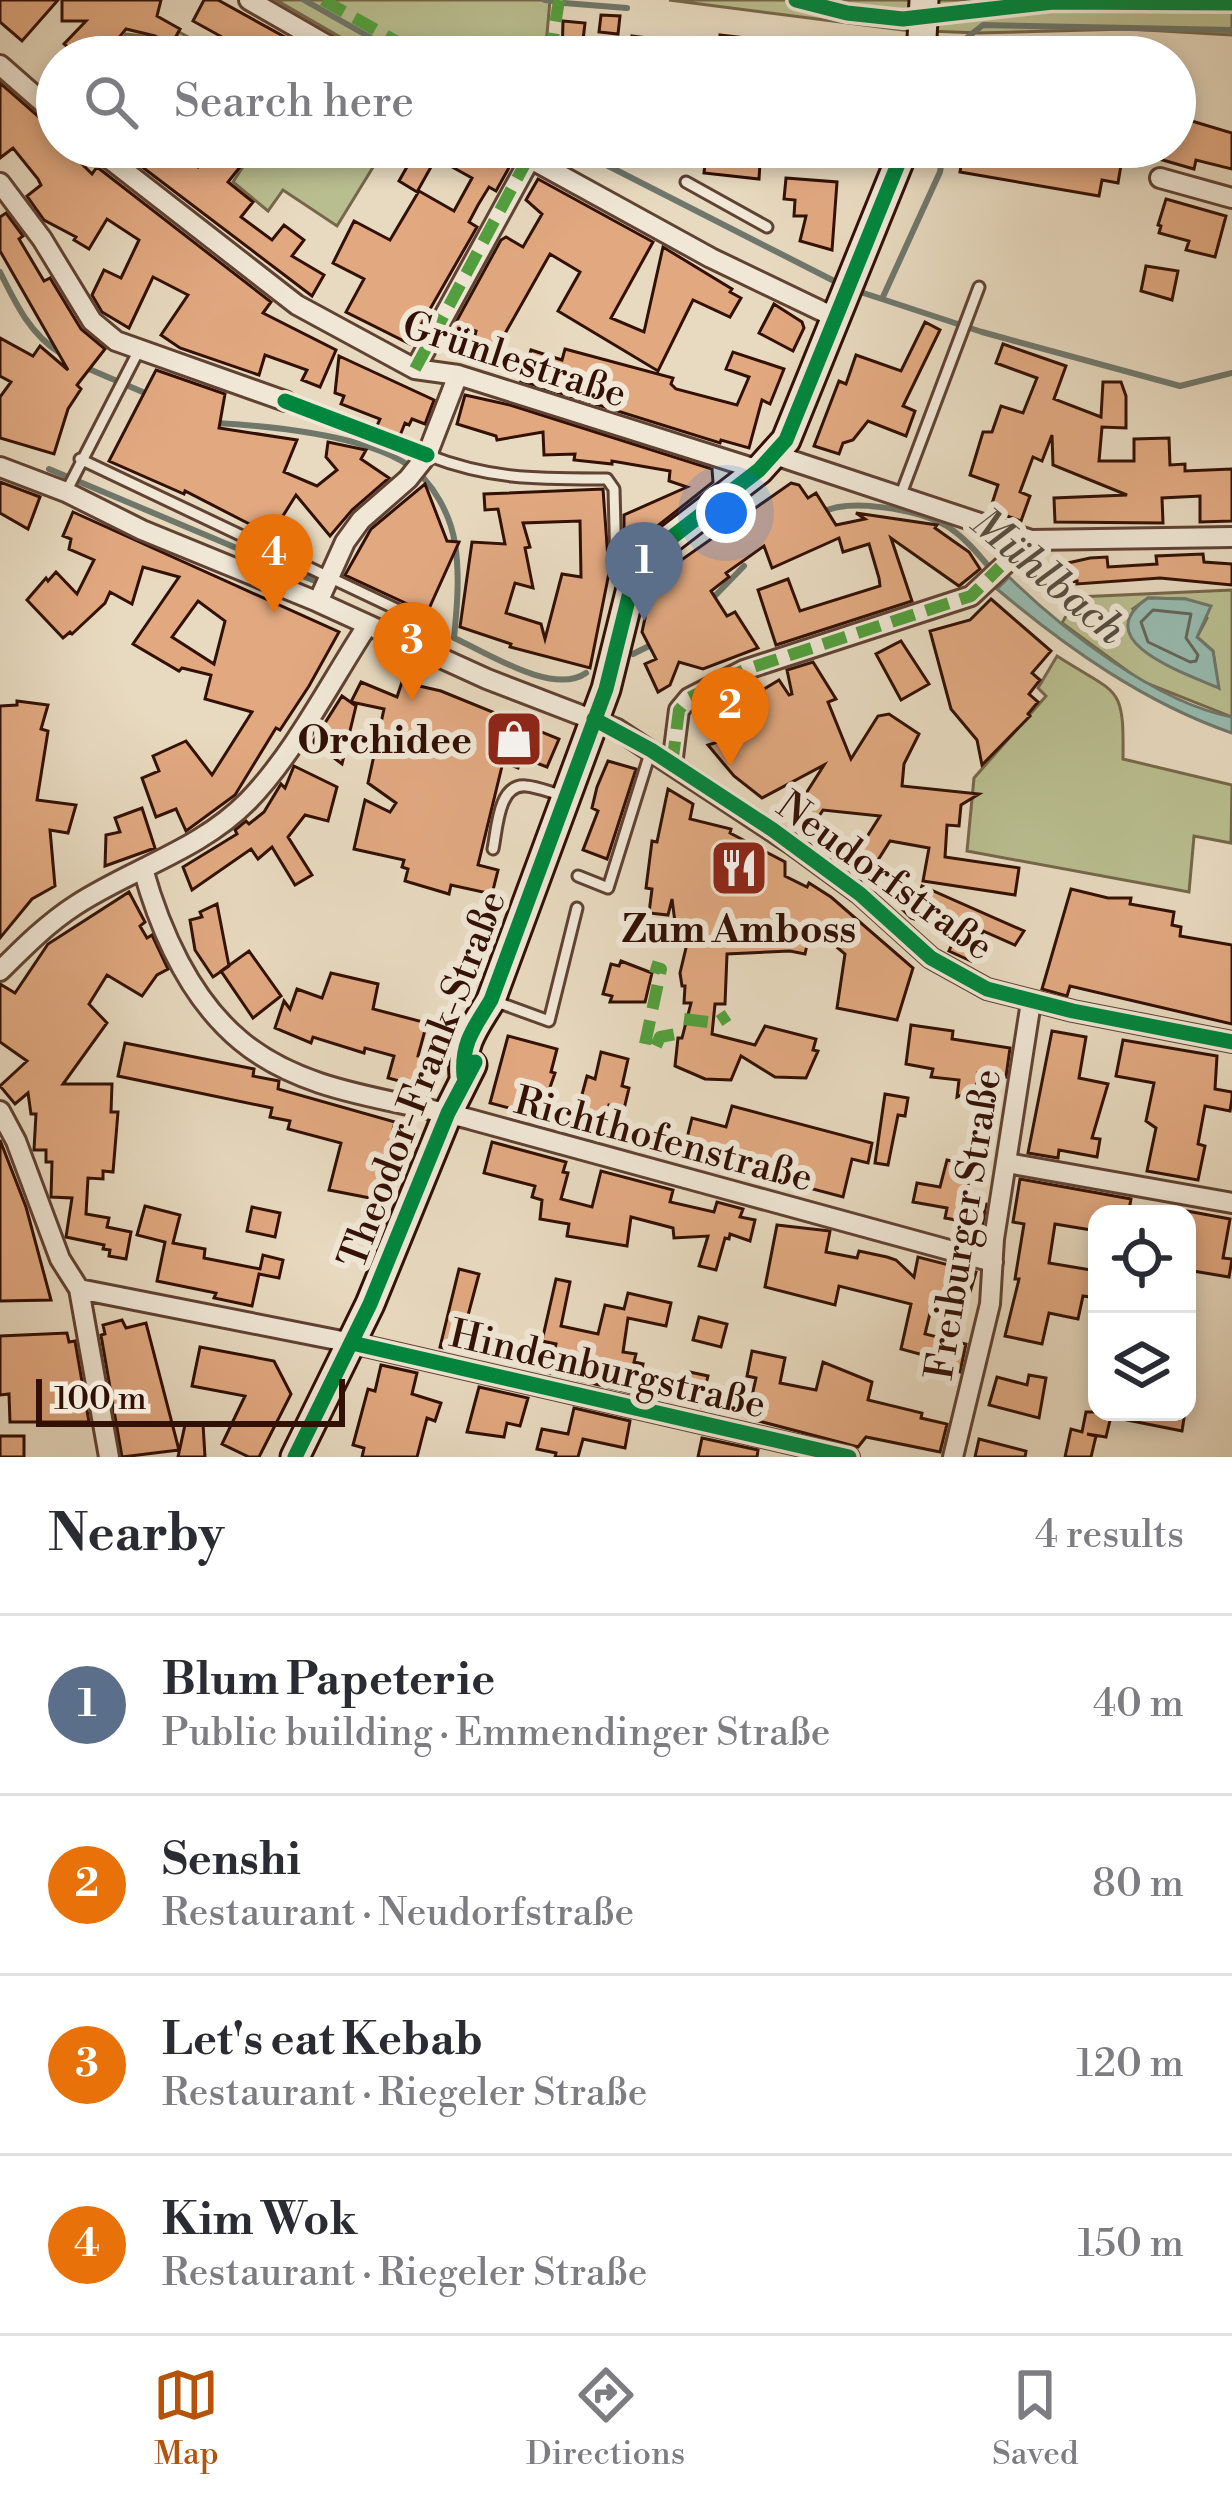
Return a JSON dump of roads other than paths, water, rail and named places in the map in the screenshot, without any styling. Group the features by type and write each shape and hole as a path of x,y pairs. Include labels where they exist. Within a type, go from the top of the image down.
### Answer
{"main road":[{"path":"634,576 654,552 767,463 797,416 897,168"},
{"name":"Theodor-Frank-Straße","path":"295,1457 352,1343 464,1076 484,1045 491,1026 490,1003 610,676 634,576"}],"street":[{"path":"249,0 312,36"},
{"path":"0,64 36,96"},
{"name":"Grünlestraße","path":"121,168 297,305 415,369 458,375 767,463 901,494 1030,540"},
{"path":"415,369 525,168"},
{"path":"546,168 711,258 844,298"},
{"path":"1160,178 1232,198"},
{"path":"0,183 42,239 92,321 116,341 285,400"},
{"path":"318,602 345,542 361,520 424,459 458,375"},
{"name":"Neudorfstraße","path":"0,467 69,483 142,530 594,719 651,750 860,894 931,958 987,989 1030,1002 1232,1042"},
{"path":"672,765 679,710 689,698 745,670 971,596 1030,540 1232,538"},
{"path":"0,971 38,933 77,904 209,833 249,800 367,626"},
{"name":"Richthofenstraße","path":"142,869 170,945 202,998 239,1040 277,1065 314,1082 448,1113 993,1262"},
{"name":"Freiburger Straße","path":"953,1457 990,1304 1030,1002"},
{"path":"0,1111 60,1258 79,1289 110,1457"},
{"path":"1007,1162 1232,1203"},
{"name":"Hindenburgstraße","path":"79,1289 352,1343 849,1457"}],"lane":[{"path":"686,182 767,227"},
{"path":"901,494 979,286"},
{"path":"69,483 138,352"},
{"path":"80,459 428,624 431,654"},
{"path":"424,459 515,479 607,479 614,489 616,567 634,576"},
{"path":"578,877 608,888 651,750"},
{"path":"493,849 504,798 511,790 527,786 565,796"},
{"path":"490,1003 549,1021 577,908"}],"water":[{"path":"1009,577 1084,641 1143,681 1232,717 1232,733 1168,706 1079,653 997,589"},
{"path":"1148,598 1186,599 1211,606 1197,637 1213,651 1219,688 1166,665 1134,642 1128,628 1132,614"}],"waterway":[{"path":"304,0 368,36"},
{"path":"545,0 553,1"},
{"path":"564,3 627,8"},
{"path":"969,36 983,25 1232,30"},
{"path":"612,168 842,285"},
{"path":"854,290 882,299 941,168"},
{"path":"0,272 32,327 60,353"},
{"path":"882,299 982,332 1180,386 1232,373"},
{"path":"82,366 145,393"},
{"path":"216,423 342,439 408,465 433,490 453,533 458,579 454,638 539,676 572,679 586,673"},
{"name":"Mühlbach","path":"49,469 322,584"},
{"name":"Mühlbach","path":"821,513 865,506 933,520 959,535 994,573"},
{"name":"Mühlbach","path":"709,602 744,566"},
{"name":"Mühlbach","path":"633,654 649,646"}],"place":[{"name":"Kim Wok","path":"274,613"},
{"name":"Blum Papeterie","path":"644,621"},
{"name":"Let's eat Kebab","path":"412,701"},
{"name":"Orchidee","path":"514,739"},
{"name":"Senshi","path":"730,766"},
{"name":"Zum Amboss","path":"739,868"}]}
